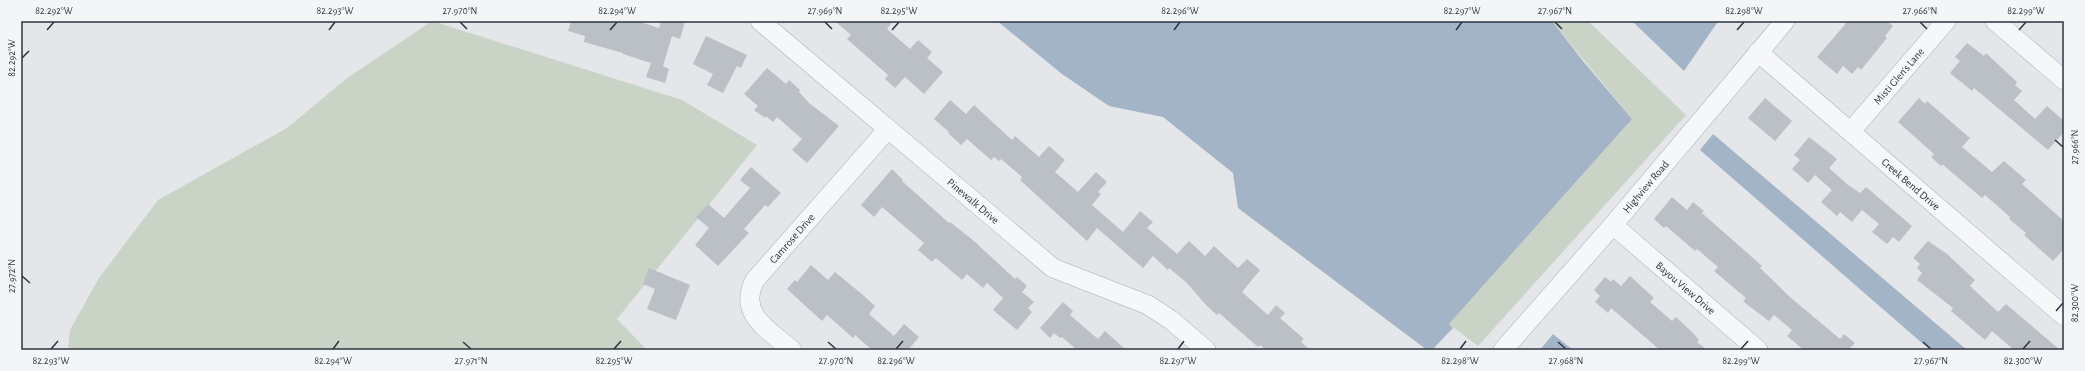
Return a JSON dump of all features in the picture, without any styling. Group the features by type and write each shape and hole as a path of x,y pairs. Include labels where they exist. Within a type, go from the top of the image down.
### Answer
{"street":[{"name":"Pinewalk Drive","path":"760,21 1053,268 1148,305 1171,320 1206,350"},
{"name":"Highview Road","path":"1503,350 1613,225 1785,21"},
{"name":"Misti Glen's Lane","path":"1851,131 1946,21"},
{"path":"1995,21 2064,80"},
{"name":"Creek Bend Drive","path":"1758,52 2064,316"},
{"name":"Camrose Drive","path":"792,350 756,319 751,310 749,300 750,290 755,280 888,129"},
{"name":"Bayou View Drive","path":"1613,225 1758,350"}],"shaded area":[{"path":"432,21 682,100 757,145 617,319 647,350 68,350 70,330 99,278 158,200 287,128 346,79"},
{"path":"1552,21 1588,21 1686,115 1478,346 1449,324 1632,119"}],"water":[{"path":"997,21 1552,21 1583,61 1632,119 1449,324 1453,328 1432,350 1427,350 1238,208 1233,173 1163,117 1109,106 1062,74"},
{"path":"1632,21 1715,21 1717,23 1684,71"},
{"path":"1713,134 1967,350 1930,350 1700,150"},
{"path":"1553,334 1573,350 1540,350"}],"building":[{"path":"571,21 637,21 659,28 661,21 685,21 680,39 672,36 663,66 669,69 665,83 646,77 651,63 584,42 585,36 568,31"},
{"path":"835,21 893,21 887,29 910,49 918,40 932,52 927,58 943,72 924,94 905,77 895,88 885,79 888,75 847,39 851,35"},
{"path":"1848,21 1887,21 1893,26 1885,36 1887,38 1861,70 1858,67 1852,74 1843,66 1837,74 1817,57"},
{"path":"706,36 747,55 741,68 737,66 723,93 707,85 713,74 693,64"},
{"path":"1967,43 1984,56 1986,53 2017,82 2015,85 2022,91 2014,100 2035,119 2047,106 2064,121 2064,132 2048,150 1974,88 1972,91 1950,73 1960,61 1955,57"},
{"path":"767,68 786,84 789,80 800,90 799,92 809,103 839,126 807,163 792,150 802,139 777,117 773,122 766,116 765,118 754,110 758,106 744,94"},
{"path":"1765,98 1792,121 1775,141 1748,118"},
{"path":"1919,98 1925,104 1927,101 1970,138 1962,147 1992,172 2004,161 2026,180 2022,184 2064,221 2064,249 2053,261 2024,235 2026,233 2009,219 2010,217 1985,195 1982,198 1942,164 1941,166 1931,157 1934,154 1898,122"},
{"path":"950,100 966,114 974,105 1012,140 1015,136 1039,157 1049,146 1065,160 1055,172 1078,192 1096,172 1107,182 1098,192 1101,194 1092,205 1123,232 1140,211 1153,222 1147,228 1177,254 1189,241 1205,256 1214,246 1238,268 1247,259 1260,270 1242,292 1268,315 1276,305 1285,313 1280,318 1304,339 1301,342 1310,350 1266,350 1260,345 1258,347 1219,313 1217,315 1187,283 1169,268 1168,270 1153,256 1143,268 1097,228 1087,241 1020,180 1022,177 1001,159 999,161 994,157 991,160 967,139 961,145 934,119"},
{"path":"1809,137 1837,159 1829,168 1848,185 1860,193 1866,187 1912,226 1899,242 1893,237 1887,244 1872,232 1879,224 1862,210 1852,222 1840,212 1837,216 1821,202 1832,190 1815,175 1808,183 1792,169 1800,160 1794,155"},
{"path":"751,167 781,193 768,207 765,205 744,229 749,233 718,266 695,245 709,228 696,217 708,204 724,218 750,188 740,180"},
{"path":"892,169 903,180 902,181 949,223 950,222 974,241 1015,279 1017,277 1027,286 1022,292 1034,302 1028,308 1032,312 1017,330 993,310 1003,298 987,283 983,288 967,274 962,280 936,258 932,262 918,250 924,243 882,207 874,217 861,205"},
{"path":"1672,197 1687,210 1693,202 1704,211 1702,213 1762,266 1760,268 1790,297 1840,339 1844,334 1855,343 1850,348 1853,350 1804,350 1787,336 1792,330 1774,315 1769,321 1743,301 1746,298 1714,271 1718,267 1697,249 1695,251 1666,226 1664,228 1654,219"},
{"path":"1928,241 1947,254 1975,280 1970,286 1998,312 2006,304 2060,350 2014,350 1992,331 1985,340 1951,311 1953,308 1917,280 1922,273 1917,268 1920,264 1913,258"},
{"path":"811,265 828,280 835,272 863,295 875,306 869,314 894,336 904,324 919,337 908,350 872,350 855,335 853,338 827,315 822,321 787,289 795,280 797,282"},
{"path":"649,268 690,285 676,320 647,309 655,289 643,284"},
{"path":"1630,276 1654,298 1650,302 1672,321 1676,317 1699,340 1697,342 1707,350 1660,350 1611,308 1608,313 1595,302 1600,296 1594,290 1605,277 1611,282 1613,279 1621,286"},
{"path":"1063,302 1073,311 1070,315 1098,339 1105,331 1126,350 1077,350 1062,337 1060,338 1054,333 1050,338 1040,328"}]}
